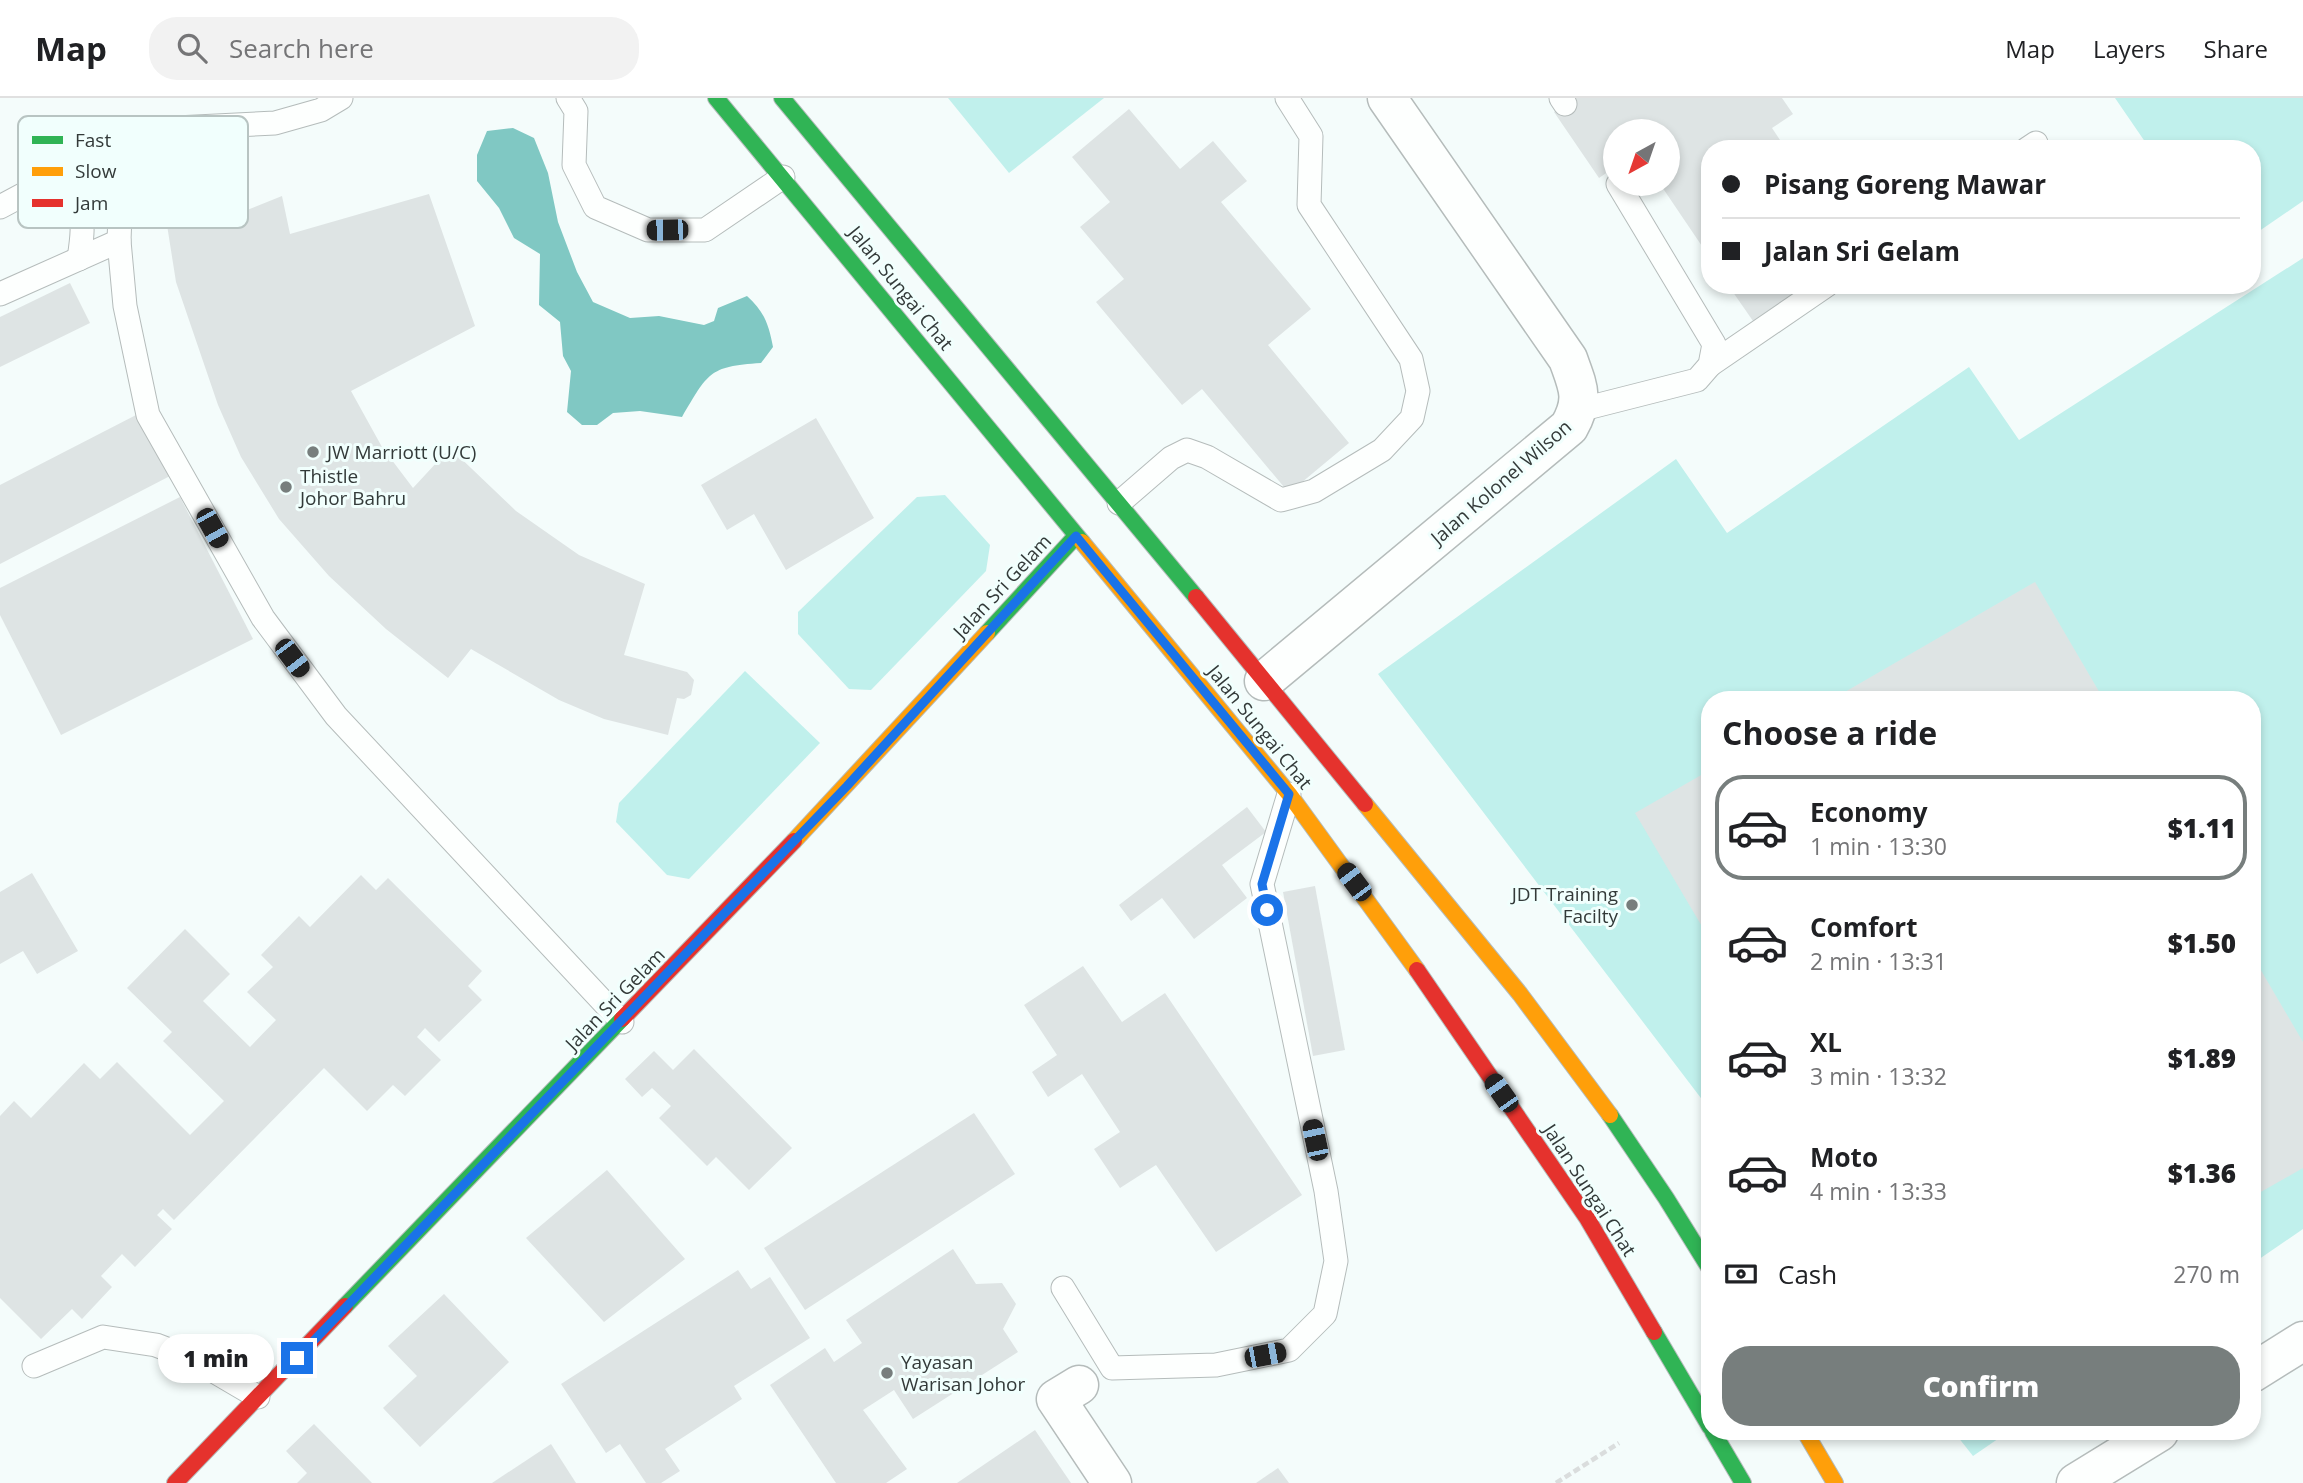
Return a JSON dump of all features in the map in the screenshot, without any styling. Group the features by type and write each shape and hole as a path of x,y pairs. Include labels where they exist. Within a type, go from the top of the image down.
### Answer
{"main road":[{"name":"Jalan Sungai Chat","path":"716,98 1289,794 1386,925 1587,1218 1701,1412"},
{"name":"Jalan Sungai Chat","path":"782,98 1119,503 1519,992 1670,1199 1701,1253"},
{"name":"Jalan Sri Gelam","path":"175,1483 847,786 1076,536"},
{"path":"1718,1440 1743,1483"},
{"path":"1810,1440 1835,1483"}],"street":[{"name":"Jalan Kolonel Wilson","path":"1264,681 1569,427 1579,410 1579,393 1568,359 1387,98"},
{"path":"2261,1368 2303,1342"},
{"path":"1079,1385 1056,1399 1112,1483"},
{"path":"2076,1483 2146,1440"}],"lane":[{"path":"248,124 275,123 321,110 341,98"},
{"path":"568,98 576,111 574,165 595,207 648,230 705,230 783,177"},
{"path":"1119,503 1171,458 1187,450 1207,457 1281,500 1314,491 1382,450 1412,418 1418,391 1411,359 1309,205 1311,136 1287,98"},
{"path":"1625,196 1714,344 1710,365"},
{"path":"0,207 18,197"},
{"path":"79,259 83,228"},
{"path":"119,228 125,306 148,415 263,618 336,716 622,1022"},
{"path":"0,294 119,240"},
{"path":"1579,410 1698,380 1710,365 1814,294"},
{"path":"1063,1288 1112,1368 1216,1365 1289,1350 1325,1314 1336,1261 1329,1214 1262,884 1289,794"},
{"path":"34,1366 103,1337 166,1349 195,1360 258,1397"}],"path":[{"path":"1556,1483 1619,1443"}],"shaded area":[{"path":"948,98 1104,98 1009,173"},
{"path":"2115,98 2303,98 2303,201 2261,230 2261,140 2144,140"},
{"path":"513,128 534,138 548,173 558,222 577,272 593,302 630,318 659,316 704,325 714,321 718,308 747,296 762,313 773,347 761,363 730,367 711,375 682,417 640,411 613,413 597,425 582,425 567,412 571,371 563,356 560,322 539,305 540,254 514,238 499,208 477,181 477,155 487,131"},
{"name":"JDT Training Facilty","path":"2303,258 2303,1229 2261,1258 2261,691 1701,691 1701,1098 1378,674 1676,459 1727,533 1969,367 2019,440 2247,294 2261,294 2261,285"},
{"path":"945,495 990,545 986,571 871,690 849,689 798,634 798,612 917,497"},
{"path":"745,671 820,743 689,879 667,875 616,822 619,803"},
{"path":"1960,1440 1996,1440 1973,1456"}],"building":[{"path":"1574,98 1782,98 1793,114 1772,128 1780,140 1701,140 1701,245 1668,196 1680,196 1680,119 1603,119 1603,175 1599,178 1554,112"},
{"path":"1129,109 1180,169 1213,141 1247,181 1221,202 1311,309 1268,345 1349,443 1289,493 1202,389 1182,405 1096,302 1124,279 1080,227 1110,202 1072,157"},
{"name":"JW Marriott (U/C)","path":"429,194 475,326 351,391 382,447 413,488 450,448 516,511 579,555 645,584 624,655 687,672 694,680 691,695 684,699 677,698 668,735 604,719 559,700 471,649 448,678 386,629 329,576 279,519 241,457 218,405 176,282 167,228 248,228 248,210 282,196 290,234"},
{"path":"70,283 90,323 0,367 0,317"},
{"path":"1734,294 1793,294 1753,321"},
{"path":"138,414 170,476 0,564 0,485"},
{"path":"816,418 874,518 786,570 754,514 727,530 701,485"},
{"path":"180,497 253,639 61,735 0,615 0,588"},
{"path":"2035,582 2099,691 1847,691"},
{"path":"1701,775 1701,925 1635,813"},
{"path":"1247,807 1266,832 1222,865 1247,898 1194,939 1162,898 1131,921 1119,905"},
{"path":"32,873 78,951 37,974 23,951 0,964 0,892"},
{"path":"361,875 376,890 388,878 482,971 468,986 482,1000 439,1042 425,1028 417,1037 441,1060 405,1096 393,1085 367,1111 324,1068 174,1220 163,1209 157,1215 172,1229 135,1267 122,1254 101,1276 112,1287 82,1319 72,1309 41,1339 0,1298 0,1116 14,1101 31,1118 84,1063 100,1079 117,1062 190,1135 224,1101 163,1041 172,1032 127,988 185,929 230,974 203,1001 250,1047 276,1020 247,992 273,967 261,955 299,916 310,927"},
{"path":"1315,886 1345,1050 1313,1056 1283,892"},
{"path":"1083,966 1122,1022 1165,993 1302,1195 1216,1252 1156,1165 1120,1188 1094,1149 1120,1132 1082,1074 1048,1097 1032,1072 1057,1055 1024,1005"},
{"path":"2261,970 2303,1042 2303,1168 2261,1192"},
{"path":"694,1049 792,1148 749,1190 716,1157 707,1166 659,1118 671,1106 652,1088 642,1097 625,1079 654,1051 673,1070"},
{"path":"974,1113 1015,1174 805,1310 764,1248"},
{"path":"607,1170 685,1259 604,1322 526,1238"},
{"name":"Yayasan Warisan Johor","path":"953,1249 976,1284 1002,1283 1016,1304 1003,1329 1018,1352 913,1419 894,1390 863,1410 907,1469 886,1483 836,1483 770,1385 825,1348 834,1362 862,1343 846,1320"},
{"path":"738,1270 751,1289 770,1277 810,1338 734,1386 742,1399 665,1449 680,1471 661,1483 646,1483 620,1444 606,1453 561,1384"},
{"path":"444,1294 509,1362 420,1447 383,1408 417,1376 388,1346"},
{"path":"314,1424 372,1483 297,1483 307,1473 286,1451"},
{"path":"1035,1430 1071,1483 957,1483"},
{"path":"551,1444 576,1483 492,1483"},
{"path":"1278,1468 1289,1483 1256,1483"}],"traffic: fast":[{"path":"716,98 1082,542"},
{"path":"782,98 1196,597"},
{"path":"987,633 1076,536"},
{"path":"345,1306 622,1019"},
{"path":"1610,1115 1701,1254"},
{"path":"1654,1332 1701,1412"},
{"path":"1718,1440 1743,1483"}],"traffic: slow":[{"path":"1082,542 1289,794 1417,970"},
{"path":"794,841 987,633"},
{"path":"1365,804 1520,994 1610,1115"},
{"path":"1810,1440 1835,1483"}],"traffic: jam":[{"path":"1196,597 1365,804"},
{"path":"622,1019 794,841"},
{"path":"1417,970 1587,1218 1654,1332"},
{"path":"175,1483 345,1306"}],"place":[{"name":"JW Marriott (U/C)","path":"313,452"},
{"name":"Thistle Johor Bahru","path":"286,487"},
{"name":"JDT Training Facilty","path":"1632,905"},
{"name":"Yayasan Warisan Johor","path":"887,1373"}],"route":[{"path":"297,1358 847,786 1076,536 1289,794 1262,884 1267,910"}]}
